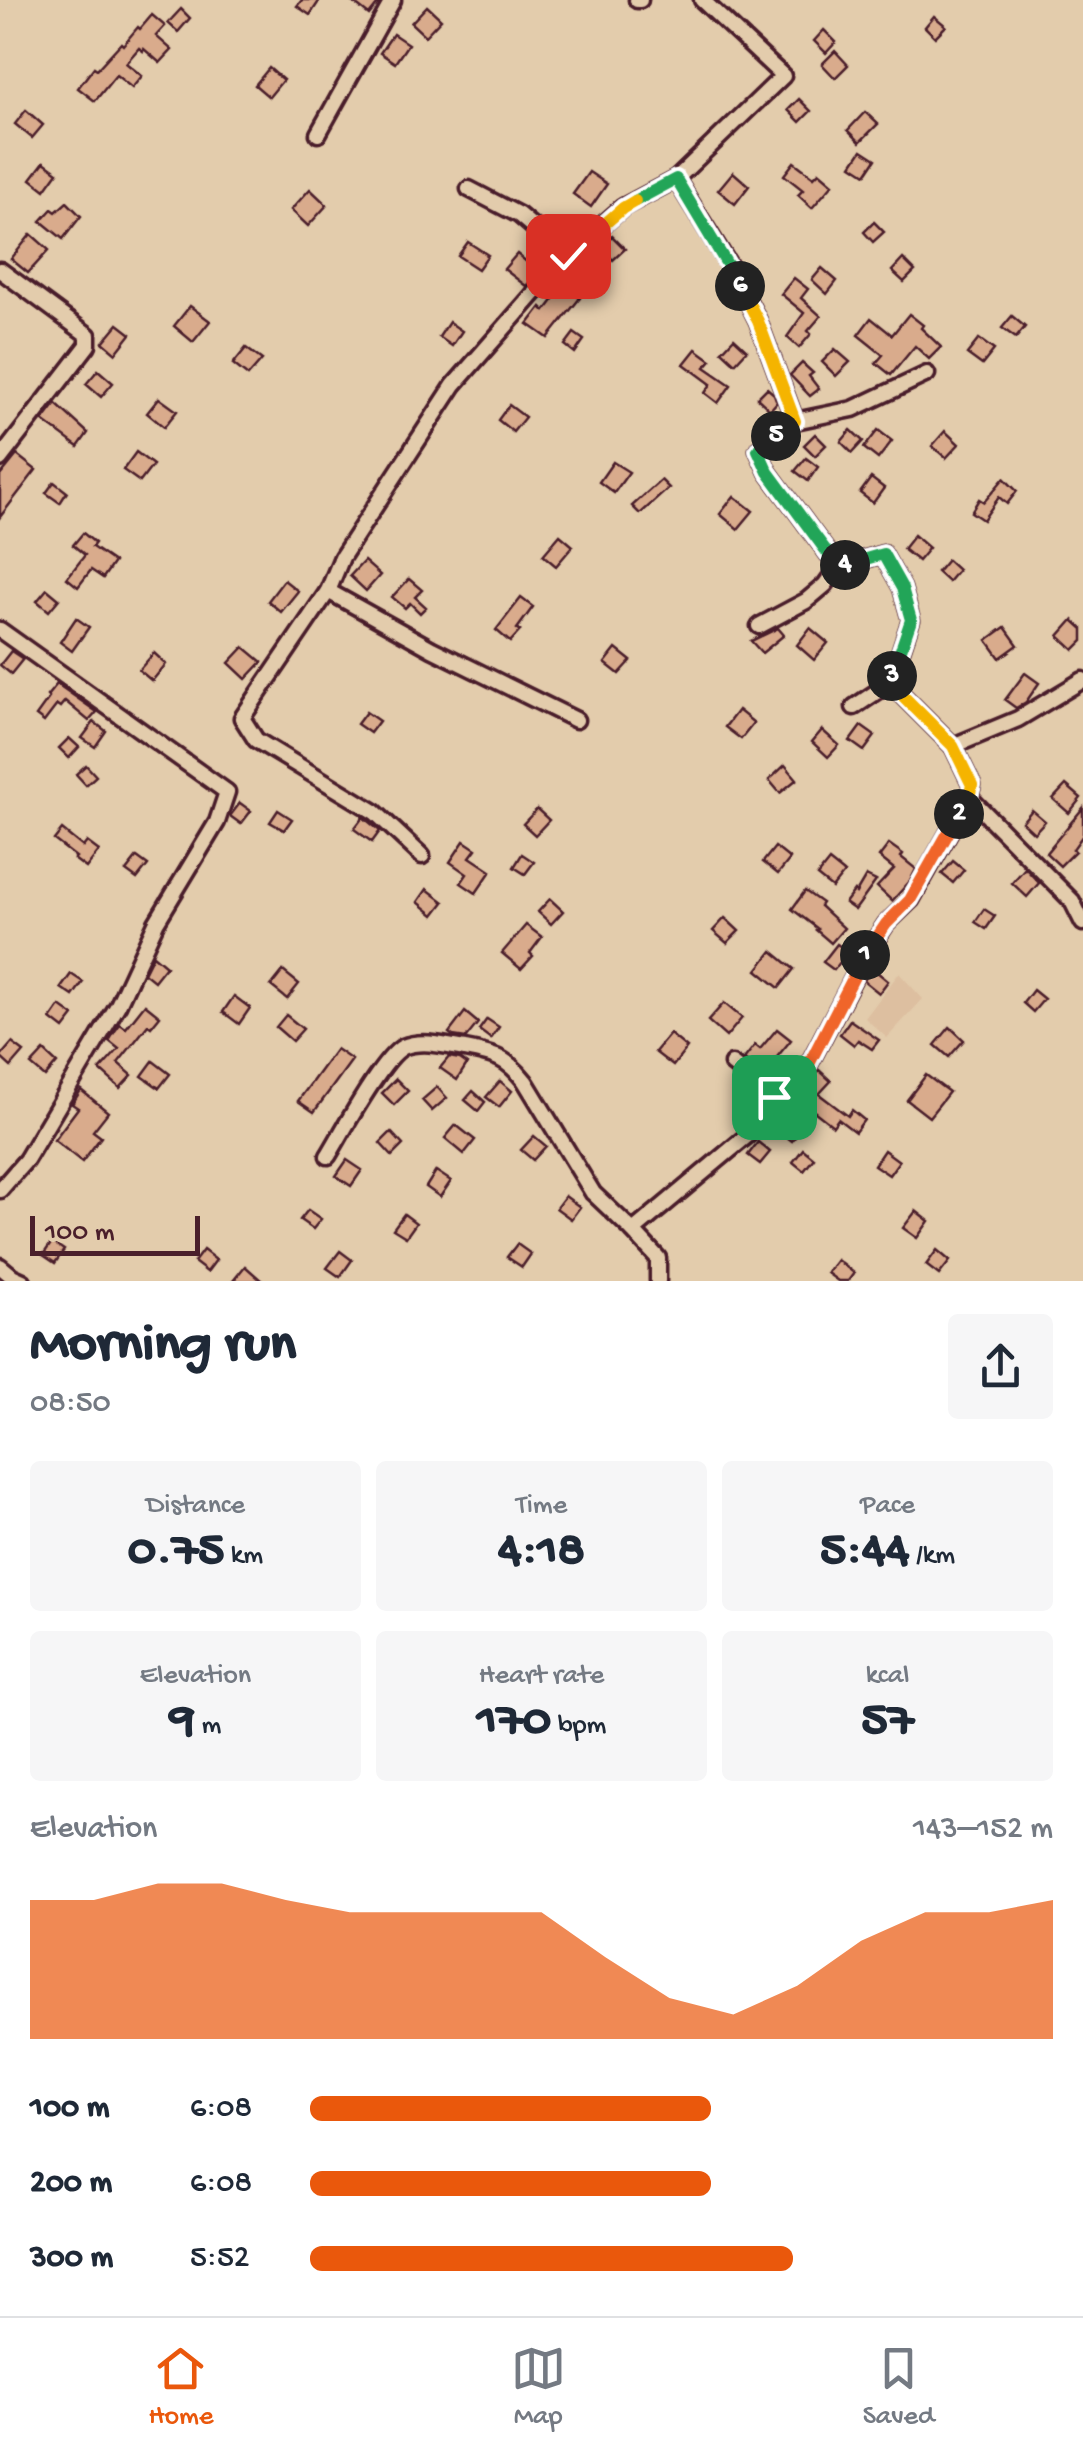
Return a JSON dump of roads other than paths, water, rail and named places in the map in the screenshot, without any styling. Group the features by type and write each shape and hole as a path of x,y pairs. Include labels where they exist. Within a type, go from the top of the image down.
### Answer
{"street":[{"path":"318,134 393,0"},
{"path":"422,856 375,812 256,740 242,718 328,590 342,557 454,385 568,256 623,208 676,179 784,76 702,0"},
{"path":"676,179 734,273 758,321 795,421"},
{"path":"469,190 519,215 568,256"},
{"path":"0,270 88,335 88,345 0,460"},
{"path":"838,567 768,472 758,450 795,421 853,409 926,374"},
{"path":"759,626 806,601 838,567 883,554 902,588 911,620 890,683 854,707"},
{"path":"328,590 432,649 576,720"},
{"path":"0,630 227,792 217,822 156,923 118,1005 26,1160 0,1190"},
{"path":"953,746 1018,720 1083,680"},
{"path":"632,1231 766,1120 774,1097 806,1070 865,956 886,924 910,900 969,797 972,785 953,746 890,683"},
{"path":"969,797 1072,901 1083,922"},
{"path":"328,1156 385,1064 402,1048 442,1045 497,1056 513,1066 525,1082 593,1193 658,1258 658,1281"},
{"path":"732,1064 774,1097"},
{"path":"0,1266 23,1281"}]}
